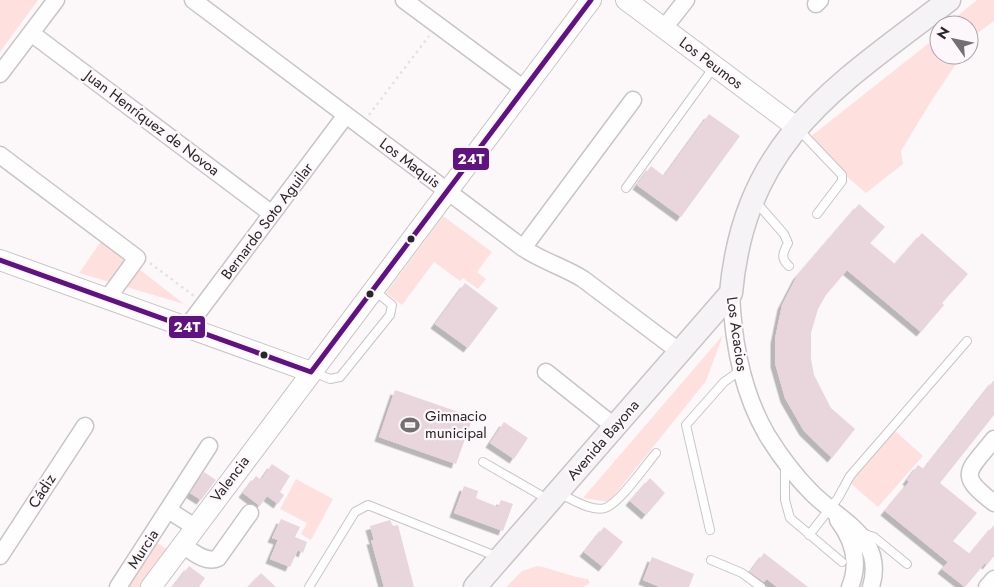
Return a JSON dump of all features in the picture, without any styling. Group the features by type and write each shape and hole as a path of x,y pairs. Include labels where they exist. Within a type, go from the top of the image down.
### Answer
{"main road":[{"name":"Los Acacios","path":"731,294 738,245 753,199 768,170 796,127 839,84 949,0"},
{"name":"Avenida Bayona","path":"475,587 731,294"}],"street":[{"path":"0,74 56,0"},
{"path":"404,0 524,89"},
{"name":"Valencia","path":"151,587 591,0"},
{"name":"Los Peumos","path":"626,0 796,127"},
{"path":"664,28 686,0"},
{"name":"Los Maquis","path":"202,3 346,115 524,248 545,261 584,279 680,352"},
{"name":"Juan Henríquez de Novoa","path":"31,33 272,214"},
{"path":"524,248 633,100"},
{"name":"Bernardo Soto Aguilar","path":"187,327 346,115"},
{"path":"0,155 137,258 107,299"},
{"path":"0,260 311,372"},
{"name":"Los Acacios","path":"731,294 735,344 741,370 757,415 785,462 802,483 860,533 872,556 874,572 872,586"},
{"path":"546,372 615,427"},
{"name":"Cádiz","path":"0,556 85,426"},
{"path":"994,439 971,468 970,477 973,486 994,503"},
{"name":"Murcia","path":"118,587 210,446"},
{"path":"830,509 852,543 852,579 872,586"},
{"path":"168,510 195,527"},
{"path":"182,545 208,560 218,558 250,513"},
{"path":"987,587 994,579"}],"lane":[{"path":"626,188 715,66"},
{"path":"796,127 842,175 842,181 817,214"},
{"path":"753,199 784,234 788,243 782,255 783,260 789,266"},
{"path":"311,372 330,379 340,377 390,315 392,305 373,289"},
{"path":"809,535 830,509 850,476 967,341"},
{"path":"710,530 686,428 688,421 724,382 741,370"},
{"path":"483,462 554,497 590,507 605,508 617,499 656,453"},
{"path":"785,462 786,507 794,522 842,562"},
{"path":"309,587 355,512 368,505 501,558"},
{"path":"860,533 874,537 907,564"},
{"path":"712,560 742,574 761,587"}],"path":[{"path":"361,126 438,25"},
{"path":"137,258 146,259 205,304"}],"shaded area":[{"path":"0,0 38,0 0,52"},
{"path":"977,0 994,0 994,21 979,32 979,15 958,15"},
{"path":"929,43 929,65 955,65 901,151 903,164 866,193 805,141"},
{"path":"443,216 492,252 477,272 486,279 478,289 463,278 460,281 434,262 402,305 386,293"},
{"path":"102,240 184,304 79,273"},
{"path":"723,335 706,381 609,502 583,498"},
{"path":"894,430 923,456 878,507 849,482"},
{"path":"296,479 333,499 311,540 301,534 307,523 280,509"},
{"path":"154,541 167,549 139,587 124,587"},
{"path":"537,566 588,579 590,583 583,587 506,587 522,571"}],"building":[{"path":"709,114 740,136 681,217 637,185 651,166 664,176"},
{"path":"859,204 885,227 870,243 895,264 922,233 968,274 942,303 944,305 921,332 847,270 826,295 818,309 811,333 811,359 814,375 831,408 855,429 832,458 804,431 785,398 775,363 775,339 782,305 797,276"},
{"path":"465,283 498,308 468,348 435,324"},
{"path":"994,380 994,415 940,483 977,513 953,541 970,554 994,525 994,556 987,565 985,563 965,587 942,569 948,562 885,511 909,482 907,480 918,465 924,469"},
{"name":"Gimnacio municipal","path":"395,390 473,417 456,464 379,437"},
{"path":"504,422 528,438 514,459 490,443"},
{"path":"272,464 290,476 280,492 284,495 278,504 267,496 260,506 243,493 256,476 261,480"},
{"path":"204,472 216,480 201,500 190,493"},
{"path":"650,478 665,493 646,515 630,501"},
{"path":"464,486 478,491 476,498 498,507 501,500 513,504 503,531 454,513"},
{"path":"281,519 300,527 295,537 307,542 303,553 298,550 290,567 270,559 278,540 272,538"},
{"path":"390,520 393,526 398,525 414,587 384,587 371,540 374,540 370,526"},
{"path":"604,527 623,542 603,567 584,552"},
{"path":"764,553 808,587 777,587 767,579 764,582 750,572"},
{"path":"652,557 694,574 689,587 660,587 643,580"},
{"path":"189,566 205,578 199,587 173,587"},
{"path":"261,573 276,587 248,587"}],"transit line":[{"name":"24T","path":"0,260 311,372 591,0"}],"place":[{"name":"Gimnacio municipal","path":"410,425"}]}
